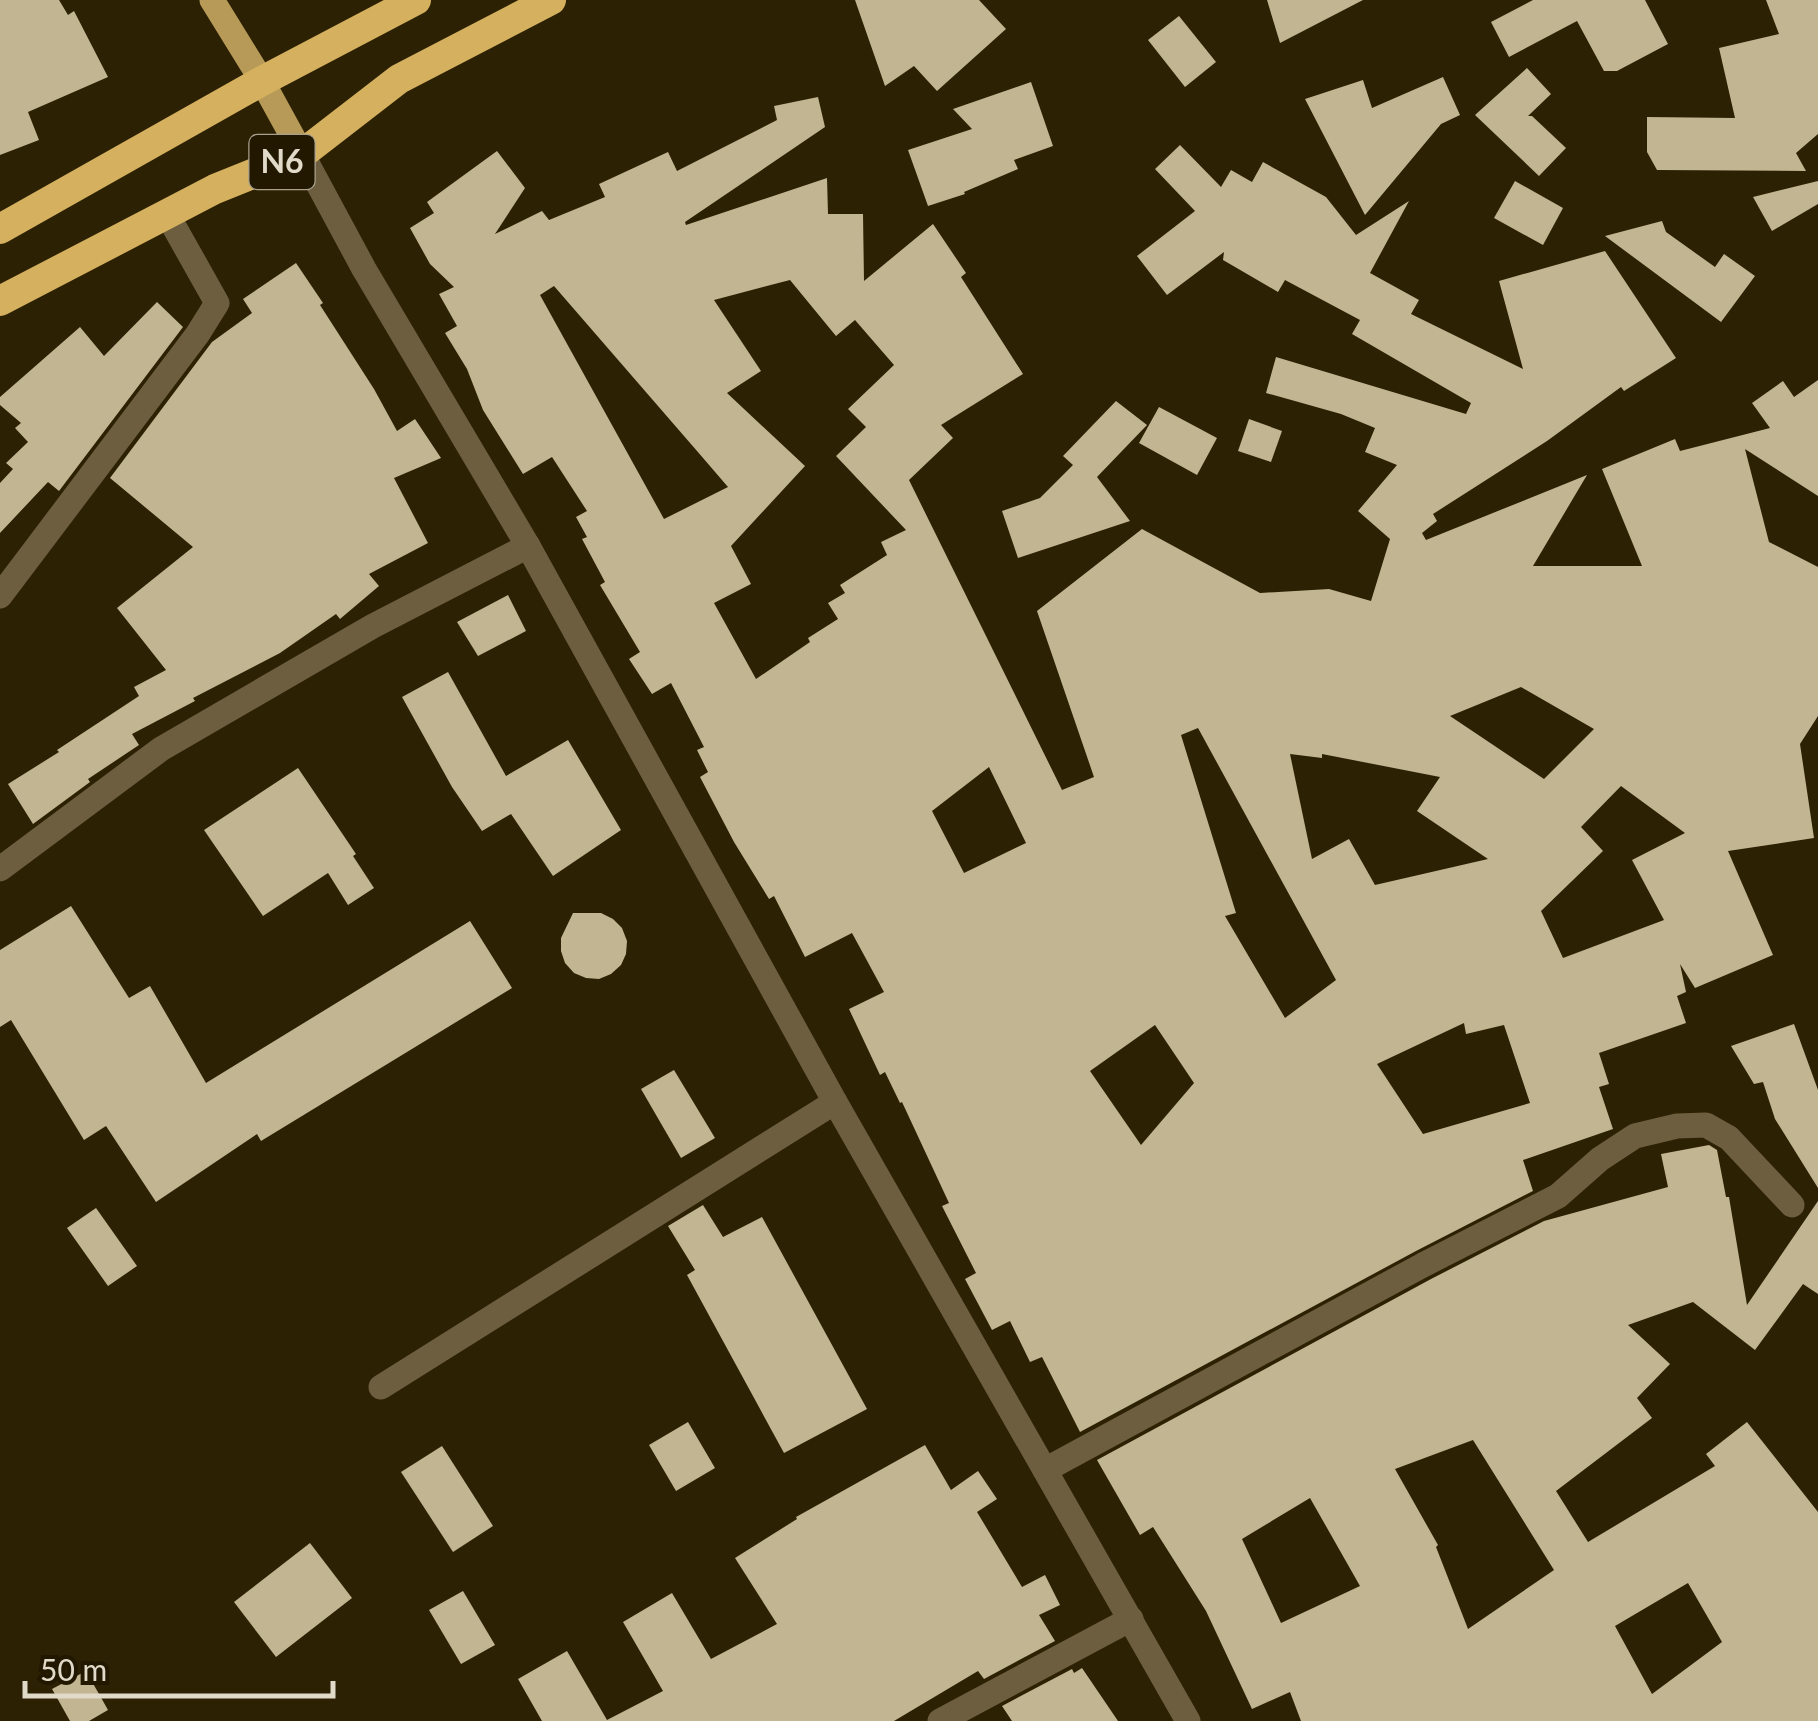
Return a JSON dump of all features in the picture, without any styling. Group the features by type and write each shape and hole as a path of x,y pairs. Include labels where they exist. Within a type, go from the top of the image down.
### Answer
{"highway":[{"name":"N6","path":"0,230 262,81 416,0"},
{"name":"N6","path":"0,301 215,189 302,154 399,79 551,0"}],"main road":[{"path":"212,0 302,154"}],"street":[{"path":"302,154 364,269 528,546 834,1102 1188,1721"},
{"path":"0,596 217,303 167,214"},
{"path":"0,869 161,749 374,626 528,546"},
{"path":"381,1387 834,1102"},
{"path":"1045,1470 1558,1196 1600,1159 1635,1136 1677,1126 1706,1125 1729,1138 1792,1204"},
{"path":"940,1721 1131,1620"}],"building":[{"path":"0,0 59,0 68,15 74,11 108,77 28,112 39,140 0,155"},
{"path":"855,0 979,0 1006,29 937,91 914,66 885,86"},
{"path":"1267,0 1363,0 1280,43"},
{"path":"1533,0 1645,0 1668,44 1617,71 1604,71 1577,21 1509,57 1491,22"},
{"path":"1766,0 1818,0 1818,134 1796,153 1806,171 1657,170 1647,152 1647,117 1735,118 1719,48 1779,34"},
{"path":"1179,16 1216,62 1185,87 1148,40"},
{"path":"1527,68 1551,94 1528,116 1566,148 1539,176 1475,115"},
{"path":"1443,77 1460,115 1441,124 1365,215 1305,99 1363,80 1372,108"},
{"path":"1031,82 1053,146 1014,160 1018,169 928,206 908,150 972,129 953,109"},
{"path":"818,97 825,127 685,222 686,225 827,178 828,214 863,214 864,281 933,224 966,273 961,277 1023,374 941,425 953,438 909,480 1062,790 1094,777 1037,611 1142,529 1260,593 1329,589 1371,601 1390,539 1358,511 1397,465 1365,452 1375,428 1266,393 1276,357 1466,414 1471,403 1352,334 1360,320 1285,280 1278,292 1223,260 1224,252 1167,295 1137,256 1195,211 1155,169 1180,145 1221,187 1231,170 1252,182 1263,162 1326,197 1356,235 1409,201 1370,273 1419,300 1411,314 1523,369 1499,281 1605,251 1676,358 1624,391 1621,387 1547,441 1433,514 1437,521 1422,533 1426,540 1587,475 1533,566 1642,566 1602,469 1675,439 1680,451 1770,428 1752,403 1783,381 1794,397 1818,380 1818,496 1745,449 1769,542 1818,567 1818,716 1800,744 1814,838 1728,851 1773,955 1695,988 1680,964 1686,992 1677,996 1686,1023 1599,1053 1609,1084 1599,1087 1613,1129 1523,1160 1533,1191 1080,1432 1042,1357 1030,1362 1010,1321 992,1330 965,1279 976,1273 942,1206 949,1203 902,1102 885,1072 880,1075 849,1009 884,992 852,933 805,957 774,896 769,899 700,777 708,772 697,750 704,747 671,683 652,694 629,659 640,652 600,585 605,582 582,539 587,537 576,517 587,511 552,457 523,474 483,410 467,369 445,333 457,326 439,294 454,287 430,264 410,228 434,213 427,202 497,151 525,188 495,234 542,211 549,220 605,197 599,184 668,152 677,171 777,120 774,106","holes":["790,280 836,336 855,320 894,365 848,409 866,427 836,456 906,530 881,542 887,555 840,585 845,593 828,603 838,619 756,679 714,603 751,584 731,546 805,466 727,393 761,371 714,300","554,286 728,487 664,519 540,295","1521,687 1594,729 1544,779 1450,716","1198,728 1336,980 1285,1018 1225,916 1236,913 1181,735","1290,754 1322,758 1322,754 1440,777 1417,811 1488,859 1375,885 1349,839 1312,859","989,767 1026,843 964,873 932,811","1621,786 1685,833 1632,860 1664,920 1563,958 1541,911 1603,851 1581,827","1464,1023 1466,1034 1504,1025 1530,1103 1423,1134 1377,1064","1155,1025 1194,1083 1141,1145 1090,1071"]},
{"path":"1515,181 1563,208 1543,245 1494,218"},
{"path":"1818,181 1818,204 1772,231 1753,197"},
{"path":"1662,221 1666,232 1715,267 1724,254 1755,276 1721,322 1605,236"},
{"path":"296,263 397,431 415,419 441,458 394,478 428,543 369,574 379,586 340,619 336,614 280,653 132,734 139,745 88,779 90,782 33,824 8,784 139,696 134,687 166,670 117,608 193,547 110,478 212,342 252,313 243,299"},
{"path":"157,302 183,327 59,491 48,482 0,533 0,483 13,469 6,463 28,442 15,428 21,423 0,405 0,397 80,327 104,356"},
{"path":"1116,401 1147,425 1097,477 1130,521 1018,558 1002,511 1040,498 1073,465 1063,456"},
{"path":"1159,407 1217,438 1197,475 1139,443"},
{"path":"1249,419 1282,431 1271,462 1238,451"},
{"path":"508,595 526,631 478,656 457,622"},
{"path":"448,672 506,776 568,740 621,830 553,876 511,814 482,831 452,787 402,697"},
{"path":"298,768 374,888 348,905 328,873 263,916 204,830"},
{"path":"71,906 129,998 150,986 206,1083 470,921 512,988 261,1141 257,1134 156,1202 106,1126 84,1140 11,1020 0,1027 0,950"},
{"path":"573,913 601,913 622,928 626,954 611,974 599,979 586,978 565,963 561,938"},
{"path":"1794,1024 1818,1090 1818,1188 1775,1119 1763,1082 1754,1084 1731,1046"},
{"path":"674,1070 715,1138 681,1158 641,1089"},
{"path":"1709,1145 1717,1150 1747,1305 1818,1201 1818,1294 1803,1284 1755,1350 1693,1302 1628,1325 1670,1364 1637,1398 1652,1418 1556,1491 1588,1542 1715,1466 1706,1454 1747,1422 1818,1512 1818,1721 1301,1721 1290,1692 1252,1709 1206,1611 1153,1527 1140,1535 1097,1460 1544,1221 1668,1187 1661,1154","holes":["1473,1440 1554,1570 1468,1629 1438,1545 1395,1469","1310,1498 1360,1586 1281,1623 1242,1539","1688,1583 1722,1642 1652,1694 1615,1626"]},
{"path":"703,1205 723,1237 762,1217 867,1409 784,1453 687,1275 695,1270 668,1226"},
{"path":"96,1208 137,1266 108,1286 67,1228"},
{"path":"688,1422 715,1468 676,1491 649,1445"},
{"path":"925,1445 951,1490 978,1471 997,1499 977,1512 1022,1587 1045,1575 1060,1605 1039,1615 1055,1641 984,1679 978,1671 894,1721 542,1721 518,1679 567,1651 607,1720 663,1691 623,1622 672,1593 711,1659 777,1624 735,1558 796,1517"},
{"path":"442,1446 493,1526 453,1552 401,1472"},
{"path":"310,1543 352,1598 276,1657 234,1602"},
{"path":"463,1591 495,1645 461,1664 429,1610"},
{"path":"1082,1668 1118,1721 1012,1721 1002,1706 1072,1669 1074,1673"},
{"path":"86,1671 108,1710 89,1721 70,1721 52,1689"}]}
